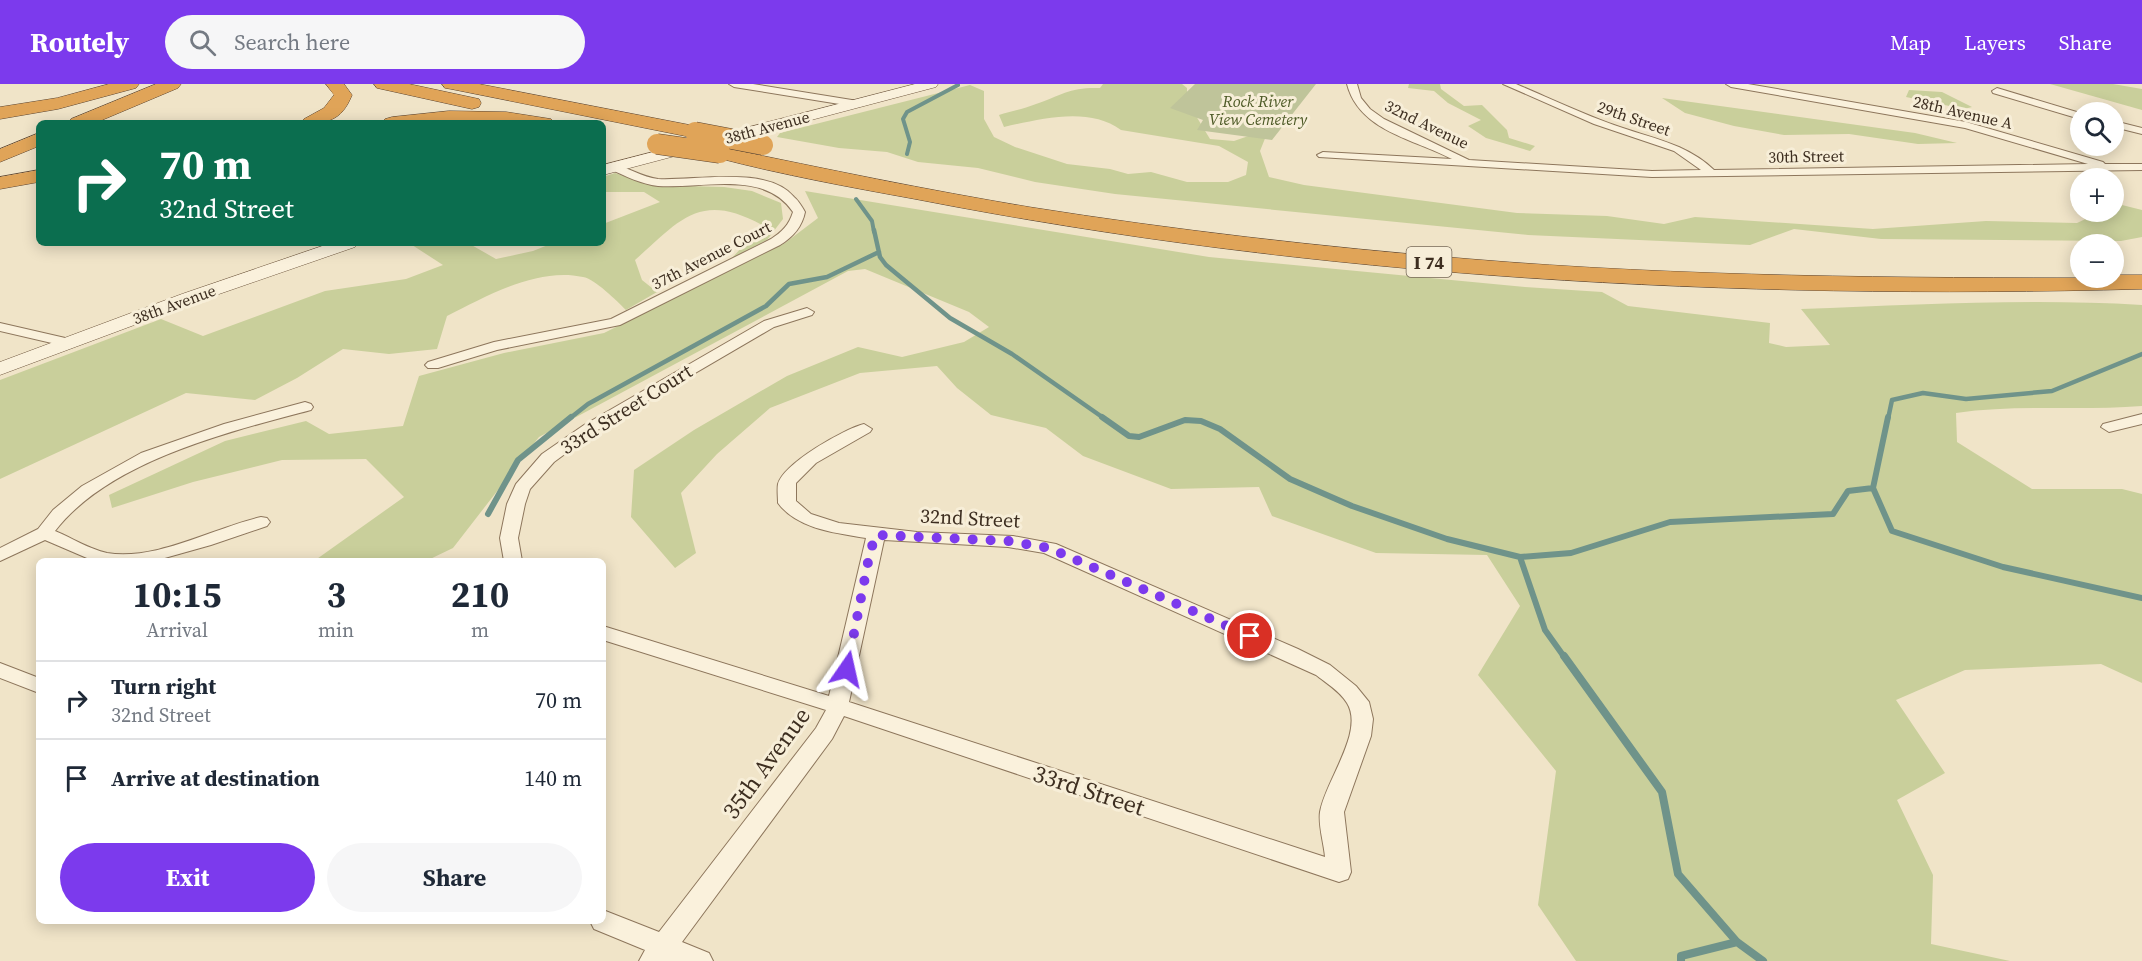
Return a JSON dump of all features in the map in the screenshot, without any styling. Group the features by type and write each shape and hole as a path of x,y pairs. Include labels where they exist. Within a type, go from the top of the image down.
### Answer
{"highway":[{"path":"0,112 67,101 130,84"},
{"path":"50,120 140,84"},
{"path":"85,120 172,84"},
{"path":"116,120 126,111 182,84"},
{"path":"317,120 330,113 340,103 343,95 334,84"},
{"path":"383,84 558,120"},
{"name":"I 74","path":"451,84 702,130 810,156 1047,200 1254,228 1418,244 1722,262 1877,266 2070,263"},
{"path":"552,85 583,100 702,130"},
{"path":"428,120 464,117 504,120"},
{"path":"0,141 36,126"},
{"name":"I 74","path":"606,130 652,142 725,154 919,194 1047,216 1233,242 1359,256 1518,269 1751,282 1974,285 2142,282"},
{"path":"0,156 36,140"},
{"path":"0,183 36,177"},
{"path":"2124,262 2142,261"}],"street":[{"path":"734,84 858,104"},
{"name":"38th Avenue","path":"608,169 931,84"},
{"name":"32nd Avenue","path":"1352,84 1354,96 1359,103 1385,124 1470,164"},
{"name":"29th Street","path":"1508,84 1608,127 1678,148 1696,158 1712,174"},
{"name":"28th Avenue A","path":"1731,84 1966,125 2111,168"},
{"path":"1997,91 2070,113"},
{"path":"2124,126 2142,131"},
{"path":"1678,148 1691,145"},
{"name":"30th Street","path":"1323,155 1621,173 2070,170"},
{"name":"30th Street","path":"2124,168 2142,167"},
{"name":"37th Avenue Court","path":"433,365 494,346 615,322 770,246 788,235 800,212 793,201 766,186 724,180 660,182 608,169"},
{"name":"38th Avenue","path":"0,369 199,294 340,246"},
{"name":"33rd Street Court","path":"512,558 509,538 516,504 522,488 548,458 590,428 769,324 807,312"},
{"path":"0,327 69,343"},
{"path":"0,555 45,533 59,514 88,490 147,457 230,427 305,407"},
{"path":"2109,427 2142,419"},
{"name":"32nd Street","path":"864,429 808,462 787,482 785,501 806,519 876,535 1008,541 1049,548 1291,654 1323,670 1349,691 1358,702 1362,719 1360,736 1332,812 1340,872"},
{"path":"138,558 185,547 261,522"},
{"path":"45,533 103,558"},
{"name":"35th Avenue","path":"657,953 824,733 838,707 870,552 876,535"},
{"path":"606,634 838,707"},
{"path":"0,670 36,685"},
{"name":"33rd Street","path":"838,707 1340,872"},
{"path":"606,923 657,953 700,961"}],"green space":[{"path":"1103,84 1182,84 1187,88 1187,101 1210,139 1234,141 1257,133 1266,136 1260,151 1269,177 1304,185 1517,213 1607,216 1664,224 1695,217 1873,229 1986,221 2124,222 2124,206 2142,210 2142,237 2124,240 2124,234 2070,234 2070,241 1881,239 1794,229 1750,245 1528,235 1115,194 1035,182 978,168 918,162 887,152 839,148 777,137 780,133 970,85 984,91 984,119 994,137 1015,147 1067,164 1110,169 1128,174 1151,172 1187,182 1228,182 1246,175 1248,162 1219,146 1121,130 1094,118 1079,116 1048,118 1004,127 999,115 1073,90 1100,88"},
{"name":"Rock River View Cemetery","path":"1195,84 1316,84 1272,140 1197,130 1203,120 1170,108"},
{"path":"1409,84 1440,84 1441,89 1464,106 1482,105 1507,130 1509,138 1535,146 1530,151 1486,138 1468,126 1481,120 1448,103 1434,91 1408,88"},
{"path":"2050,84 2113,84 2142,89 2142,110 2124,105 2124,102 2114,102"},
{"path":"1909,90 1942,92 1972,107 1964,109 1906,97"},
{"path":"1662,98 1915,133 1957,143 1918,144 1849,134 1784,135 1734,126 1685,113"},
{"path":"615,173 651,185 724,187 752,191 781,203 783,219 767,240 732,258 762,225 741,215 722,210 706,211 679,222 635,260 642,280 657,292 626,310 600,286 583,277 548,276 530,280 495,292 447,316 437,349 389,354 343,349 297,378 255,400 186,393 0,479 0,380 161,319 203,336 325,291 406,279 443,265 414,246 473,246 496,259 546,246 606,246 606,223 660,202 644,192 606,192 606,176"},
{"path":"805,191 1209,257 1525,287 1602,292 1628,306 1770,323 1769,343 1786,347 1830,345 1801,309 2014,302 2142,305 2142,406 2002,409 1956,413 1957,442 2032,489 2122,489 2142,494 2142,683 2101,664 1965,670 1896,700 1945,773 1897,800 1933,875 1931,944 2010,961 1576,961 1538,905 1556,771 1478,675 1520,606 1487,555 1376,553 1272,516 1259,487 1171,489 1083,456 1046,428 991,415 957,388 937,366 860,373 770,408 717,454 681,493 696,553 675,568 631,517 634,470 694,430 787,376 858,347 902,357 964,342 989,327 969,312 865,269 848,271 539,437 453,548 432,558 318,558 404,497 366,459 282,460 193,482 112,508 109,495 225,441 306,421 329,434 403,426 419,376 504,353 604,333 785,243 818,218"}],"waterway":[{"path":"907,154 910,142 903,119 907,112 958,85"},
{"path":"856,199 872,221 874,232"},
{"path":"874,230 879,252"},
{"path":"569,419 588,404 766,306 789,284 827,277 879,252"},
{"path":"879,252 886,265 950,318 1012,354 1105,419"},
{"path":"1888,419 1892,400 1923,393 1966,399 2052,391 2142,354"},
{"path":"488,514 518,460 571,417"},
{"path":"1102,417 1129,436 1139,437 1185,420 1201,421 1220,429 1290,479 1352,506 1447,539 1520,557"},
{"path":"1873,488 1888,417"},
{"path":"1520,557 1571,553 1670,522 1833,514 1848,491 1873,488"},
{"path":"1873,488 1892,531 2003,567 2142,598"},
{"path":"1520,557 1545,630 1565,658"},
{"path":"1564,656 1662,792 1678,874 1737,942"},
{"path":"1681,961 1681,956 1737,942"},
{"path":"1737,942 1763,961"}],"route":[{"path":"847,669 870,552 876,535 1008,541 1049,548 1250,636"}]}
